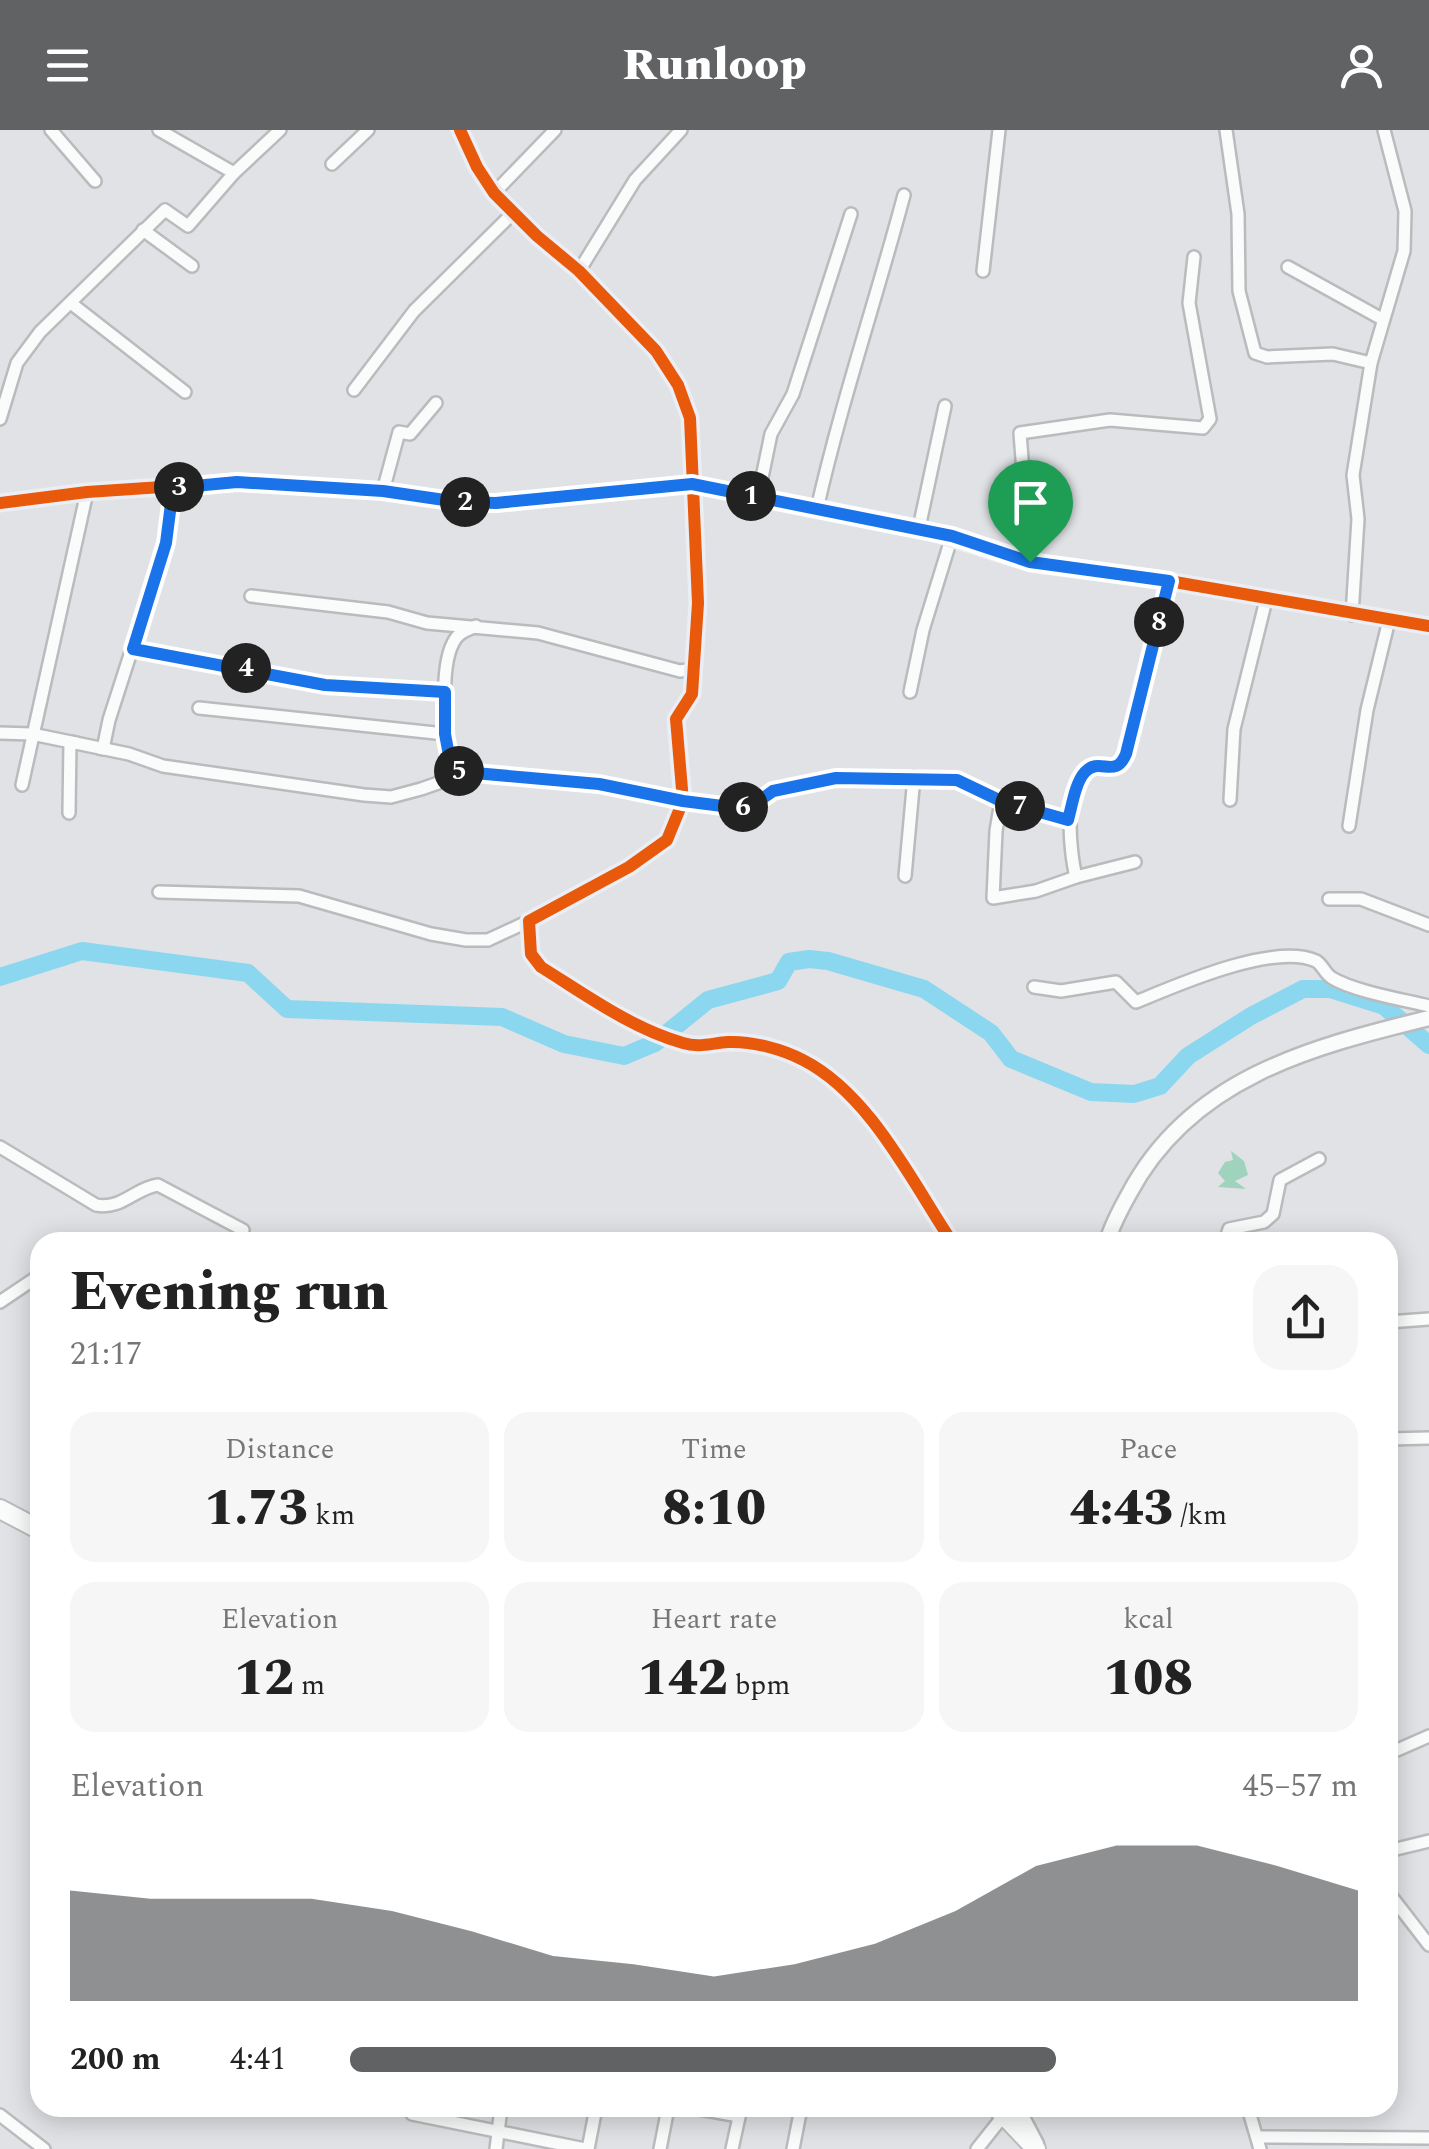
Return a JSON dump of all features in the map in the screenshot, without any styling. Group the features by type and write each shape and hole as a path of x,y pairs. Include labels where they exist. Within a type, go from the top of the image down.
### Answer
{"main road":[{"path":"0,1509 30,1525"},
{"path":"1012,2117 1037,2149"}],"street":[{"path":"51,130 96,181"},
{"path":"160,130 234,173"},
{"path":"0,419 17,364 40,332 165,210 188,226 234,173 280,130"},
{"path":"332,164 368,130"},
{"path":"158,892 299,896 431,934 488,940 629,866 667,840 683,801 676,719 692,694 698,602 690,418 678,385 656,351 494,193 460,130"},
{"path":"494,193 555,130"},
{"path":"578,271 635,180 680,130"},
{"path":"983,272 999,130"},
{"path":"1226,130 1238,214 1239,292 1255,354 1333,354 1371,364"},
{"path":"1352,614 1358,519 1353,475 1371,364 1404,251 1404,211 1384,130"},
{"path":"817,509 833,439 904,194"},
{"path":"354,390 414,311 514,212"},
{"path":"758,498 770,434 792,394 851,214"},
{"path":"142,230 192,266"},
{"path":"1030,562 1020,433 1110,420 1203,428 1210,419 1190,317 1194,257"},
{"path":"1288,266 1382,320"},
{"path":"72,304 185,392"},
{"path":"383,491 399,432 410,434 436,404"},
{"path":"919,528 945,406"},
{"path":"0,503 86,492 237,482 496,503 692,484 919,528 1030,562 1169,581 1429,626"},
{"path":"103,749 166,543 173,488"},
{"path":"22,785 86,492"},
{"path":"910,692 923,630 952,536"},
{"path":"1076,877 1068,820 1085,772 1093,766 1115,768 1126,754 1169,581"},
{"path":"251,596 350,606 427,622 538,633 680,671 693,669"},
{"path":"1230,800 1234,729 1266,600"},
{"path":"1350,826 1367,710 1389,620"},
{"path":"0,733 32,734 164,766 284,786 391,797 444,781 452,771 445,734 445,692 452,642 460,633 476,626"},
{"path":"133,649 325,685 445,692"},
{"path":"200,708 445,734"},
{"path":"68,814 70,742"},
{"path":"452,771 599,784 738,808 753,805 773,791 836,778 957,780 1001,801 1068,820"},
{"path":"905,876 914,777"},
{"path":"1001,801 993,898 1036,892 1135,862"},
{"path":"1329,899 1362,899 1429,926"},
{"path":"529,921 531,954 541,967 636,1026 684,1044 760,1045 802,1059 829,1077 866,1112 945,1232"},
{"path":"1034,987 1060,991 1116,982 1136,1002 1185,982 1265,958 1296,958 1317,962 1331,977 1429,1006"},
{"path":"1110,1232 1138,1176 1167,1136 1228,1088 1279,1061 1429,1018"},
{"path":"0,1147 96,1205 107,1207 125,1202 149,1186 158,1185 244,1230"},
{"path":"1228,1232 1264,1222 1274,1214 1280,1180 1319,1159"},
{"path":"0,1302 30,1282"},
{"path":"1398,1321 1429,1318"},
{"path":"1398,1440 1429,1438"},
{"path":"1398,1750 1429,1736"},
{"path":"1398,1849 1429,1841"},
{"path":"1398,1905 1429,1945"},
{"path":"0,2114 44,2149"},
{"path":"427,2117 586,2149 594,2117"},
{"path":"496,2149 499,2117"},
{"path":"660,2149 666,2117"},
{"path":"732,2149 739,2117"},
{"path":"793,2149 799,2117"},
{"path":"977,2149 1001,2117"},
{"path":"1251,2117 1259,2143 1429,2138"}],"green space":[{"path":"1231,1151 1244,1161 1248,1175 1235,1181 1246,1189 1218,1187 1225,1181 1218,1173 1225,1162 1233,1160"}],"waterway":[{"path":"0,977 82,951 248,973 287,1009 502,1017 564,1044 624,1056 655,1043 708,1000 778,981 789,962 828,961 924,989 991,1033 1011,1059 1091,1092 1134,1094 1160,1086 1188,1056 1303,989 1330,989 1384,1006 1429,1045"}],"cycle path":[{"path":"460,130 494,193 579,271 656,351 678,385 690,418 698,603 692,694 676,719 683,801 667,840 629,867 529,921 531,954 541,967 592,999 664,1037 695,1045 737,1042 767,1046 795,1056 827,1075 849,1094 888,1141 946,1232"},
{"path":"0,503 87,492 237,482 496,503 692,484 919,528 1030,563 1169,581 1429,626"}],"route":[{"path":"237,482 291,484 496,503 692,484 919,528 1030,562 1169,581 1126,754 1115,768 1093,766 1085,772 1068,820 1001,801 957,780 925,777 836,778 773,791 753,805 738,808 599,784 452,771 445,734 445,692 325,685 133,649 154,571 166,543 173,488 237,482"}]}
